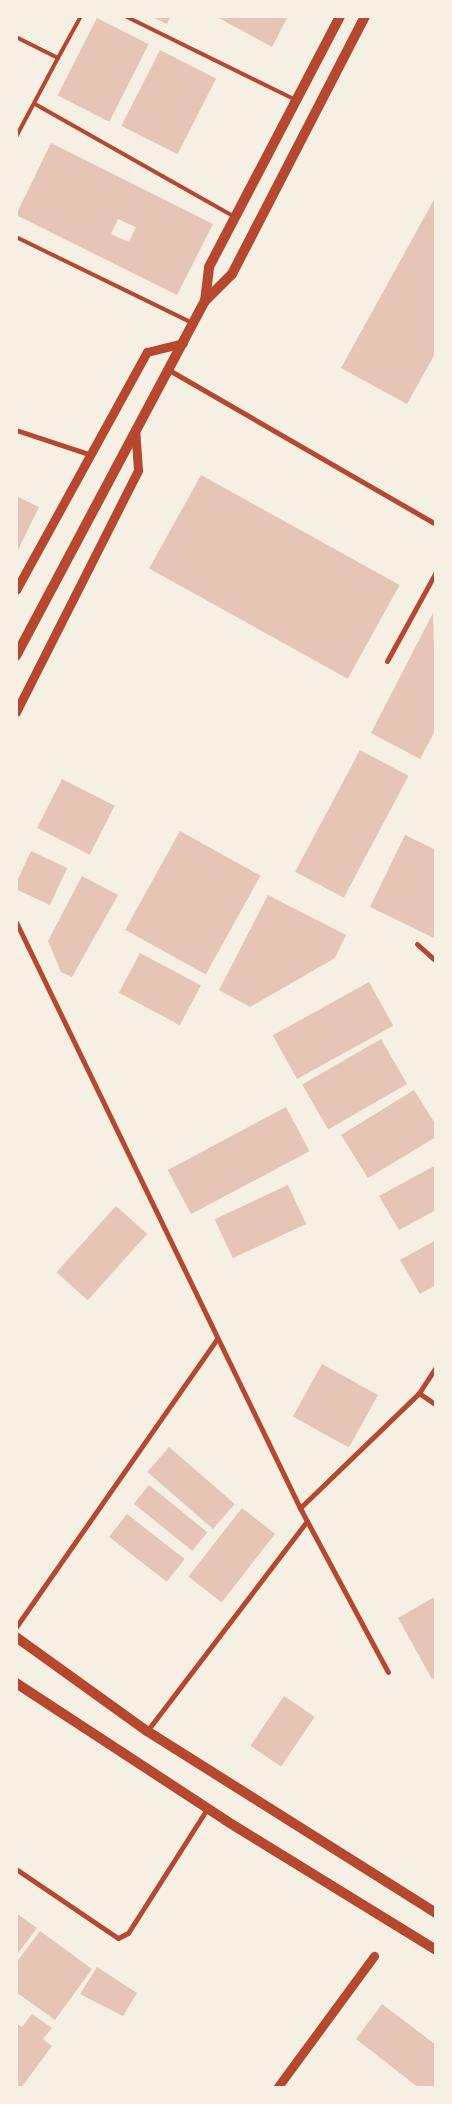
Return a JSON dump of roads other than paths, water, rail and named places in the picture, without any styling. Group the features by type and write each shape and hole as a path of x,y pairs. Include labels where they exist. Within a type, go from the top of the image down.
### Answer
{"main road":[{"path":"206,301 208,267 298,101 340,16"},
{"path":"16,656 206,301 232,274 365,16"},
{"path":"16,1637 147,1731 436,1913"},
{"path":"16,1683 208,1809 436,1950"}],"street":[{"path":"16,590 88,454 147,352 183,343"},
{"path":"169,370 436,524"},
{"path":"16,430 88,454"},
{"path":"16,712 138,470 135,431"},
{"path":"387,662 436,572"},
{"path":"16,922 300,1508 388,1672"},
{"path":"416,944 436,961"},
{"path":"16,1627 217,1339"},
{"path":"300,1508 419,1393 436,1367"},
{"path":"419,1393 436,1405"},
{"path":"147,1731 307,1521"},
{"path":"16,1869 118,1938 128,1933 208,1809"},
{"path":"277,2088 374,1956"}],"lane":[{"path":"16,137 81,16"},
{"path":"125,16 298,101"},
{"path":"16,37 58,58"},
{"path":"35,104 235,216"},
{"path":"16,237 194,324"}]}
